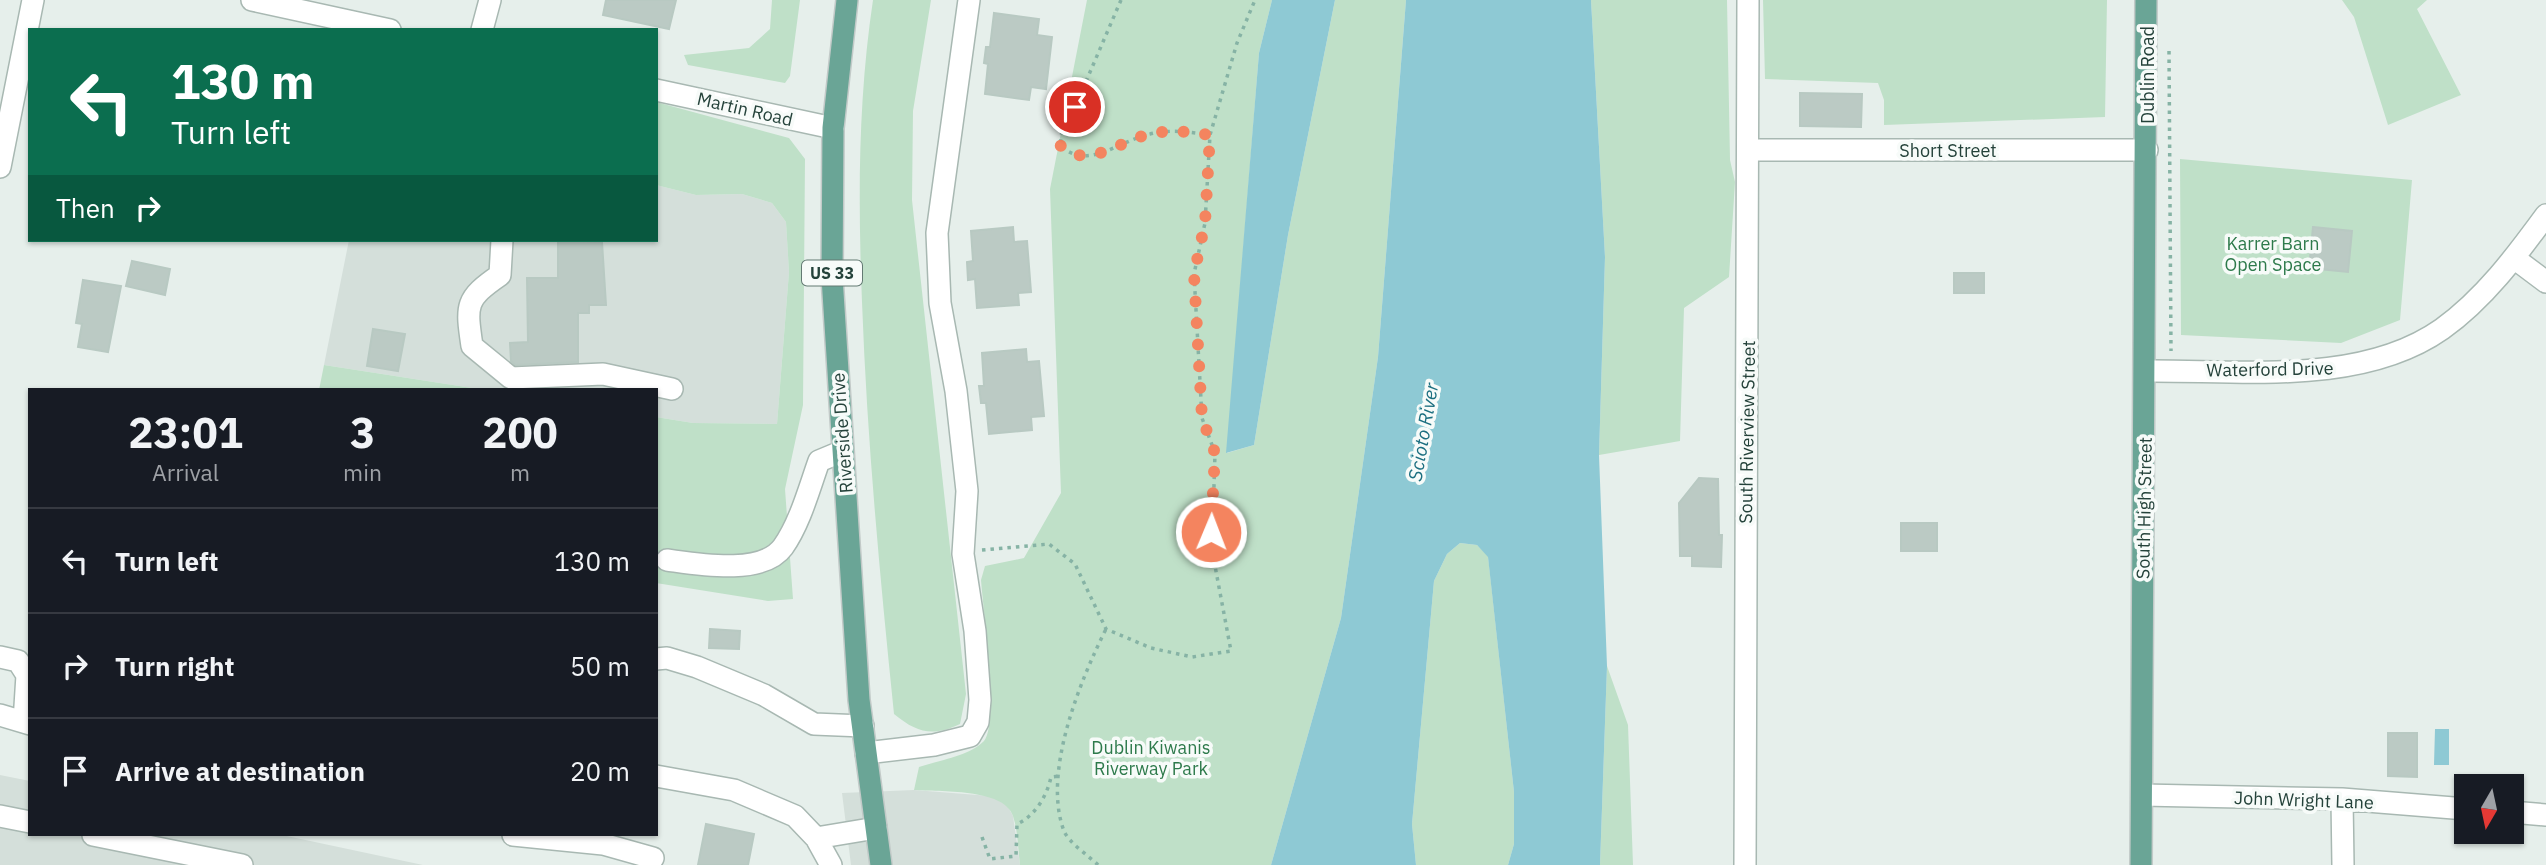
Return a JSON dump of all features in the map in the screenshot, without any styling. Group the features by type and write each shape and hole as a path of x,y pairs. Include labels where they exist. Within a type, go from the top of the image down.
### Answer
{"main road":[{"name":"Riverside Drive","path":"847,0 833,128 832,278 863,726 881,865"},
{"name":"Dublin Road","path":"2146,0 2147,150"},
{"name":"South High Street","path":"2141,865 2147,150"}],"street":[{"path":"0,167 33,0"},
{"path":"252,0 381,28"},
{"path":"483,28 490,0"},
{"path":"866,753 934,745 970,736 978,722 980,701 975,631 963,554 967,491 956,391 940,303 937,233 969,0"},
{"name":"South Riverview Street","path":"1745,865 1748,0"},
{"name":"Martin Road","path":"658,89 833,128"},
{"name":"Short Street","path":"1749,150 2147,150"},
{"name":"Waterford Drive","path":"2146,371 2313,370 2372,360 2441,330 2469,307 2514,258 2546,215"},
{"path":"502,242 500,275 474,293 467,311 472,346 511,378 603,374 672,389"},
{"path":"2514,258 2546,282"},
{"path":"667,560 718,567 760,561 782,549 819,461 843,451"},
{"path":"0,657 18,661 27,675 27,723 0,715"},
{"path":"658,659 667,658 697,667 764,695 814,724 863,726"},
{"path":"658,776 734,790 795,816 816,838 831,865"},
{"name":"John Wright Lane","path":"2142,795 2342,799 2454,808"},
{"path":"2342,799 2343,865"},
{"path":"2524,813 2546,815"},
{"path":"0,816 28,822"},
{"path":"816,838 876,828"},
{"path":"98,836 242,865"},
{"path":"523,836 603,844 653,858"}],"path":[{"path":"1121,0 1075,107 1063,123 1060,145 1069,154 1093,157 1150,134 1177,131 1210,135"},
{"path":"963,554 1004,546 1049,544 1075,564 1106,629 1151,648 1192,657 1231,651 1212,550 1215,453 1202,418 1194,274 1205,223 1210,135 1237,43 1255,0"},
{"path":"2169,40 2171,342"},
{"path":"1098,865 1065,833 1058,791 1082,677 1106,629"},
{"path":"982,837 990,859 1016,856 1017,824 1025,821 1042,800 1051,777 1060,776"}],"shaded area":[{"path":"658,186 696,195 742,194 772,203 786,222 789,272 777,424 693,423 658,417 658,388 472,388 324,365 349,242 658,242"},
{"path":"0,775 28,781 28,836 287,836 423,865 0,865"},
{"path":"914,790 990,796 1007,805 1013,816 1020,865 851,865 842,793"}],"green space":[{"path":"772,0 800,0 790,76 785,83 688,65 684,55 749,48 770,29"},
{"path":"873,0 931,0 913,111 912,200 966,694 960,724 933,732 918,729 894,714 875,508 864,354 860,188 864,75"},
{"name":"Dublin Kiwanis Riverway Park","path":"1087,0 1272,0 1259,53 1227,453 1254,445 1288,235 1335,0 1406,0 1378,357 1341,618 1271,865 1020,865 1015,822 1007,807 997,800 970,793 914,790 919,767 962,754 984,741 990,713 989,665 981,580 985,566 1024,558 1061,493 1050,189"},
{"path":"1591,0 1727,0 1730,160 1735,182 1729,277 1684,308 1680,441 1599,455 1605,257"},
{"path":"1763,0 2107,0 2105,117 1884,125 1884,100 1878,83 1765,79"},
{"path":"2342,0 2427,0 2417,9 2461,95 2388,125 2354,17"},
{"path":"658,103 789,138 805,159 803,405 785,489 793,599 768,601 658,583 658,417 693,423 777,424 789,272 786,222 772,203 742,194 696,195 658,186"},
{"name":"Karrer Barn Open Space","path":"2180,159 2412,180 2400,320 2341,343 2181,335"},
{"path":"324,365 472,388 319,388"},
{"path":"1460,543 1477,545 1488,556 1514,792 1514,844 1508,865 1416,865 1412,824 1434,581 1447,554"},
{"path":"1607,666 1628,725 1633,865 1600,865"}],"water":[{"path":"1272,0 1335,0 1288,235 1254,445 1226,453 1259,53"},
{"name":"Scioto River","path":"1406,0 1591,0 1605,257 1599,455 1607,666 1600,865 1508,865 1514,844 1514,792 1488,557 1477,545 1460,543 1447,554 1434,581 1412,824 1416,865 1271,865 1341,618 1378,357"},
{"path":"2435,729 2449,729 2449,765 2434,765"}],"building":[{"path":"606,0 676,0 669,29 603,15"},
{"path":"994,13 1039,19 1037,35 1052,37 1046,89 1031,87 1029,100 985,94 988,64 984,63 986,47 990,47"},
{"path":"1800,93 1862,94 1861,127 1800,126"},
{"path":"1013,227 1014,242 1027,241 1031,292 1018,293 1019,305 977,308 975,279 968,280 967,262 973,261 971,231"},
{"path":"2313,227 2352,231 2348,272 2309,268"},
{"path":"558,242 602,242 606,305 589,305 589,313 578,313 578,362 515,365 511,361 510,343 528,342 527,278 558,278"},
{"path":"132,261 170,269 165,295 126,286"},
{"path":"1954,273 1984,273 1984,293 1954,293"},
{"path":"83,280 121,286 108,352 78,347 82,324 76,323"},
{"path":"373,329 405,334 398,371 367,366"},
{"path":"1026,349 1027,362 1039,361 1044,416 1031,417 1032,430 989,434 986,403 981,403 979,386 984,386 982,353"},
{"path":"1699,478 1718,479 1721,567 1692,566 1692,556 1680,556 1679,503"},
{"path":"1901,523 1937,523 1937,551 1901,551"},
{"path":"710,629 740,631 739,649 709,648"},
{"path":"2388,733 2417,733 2417,777 2388,776"},
{"path":"706,824 754,834 748,865 698,865"}],"route":[{"path":"1075,107 1063,123 1060,145 1069,154 1093,157 1116,145 1150,134 1177,131 1210,135 1205,223 1194,274 1202,377 1202,418 1215,453 1211,532"}]}
